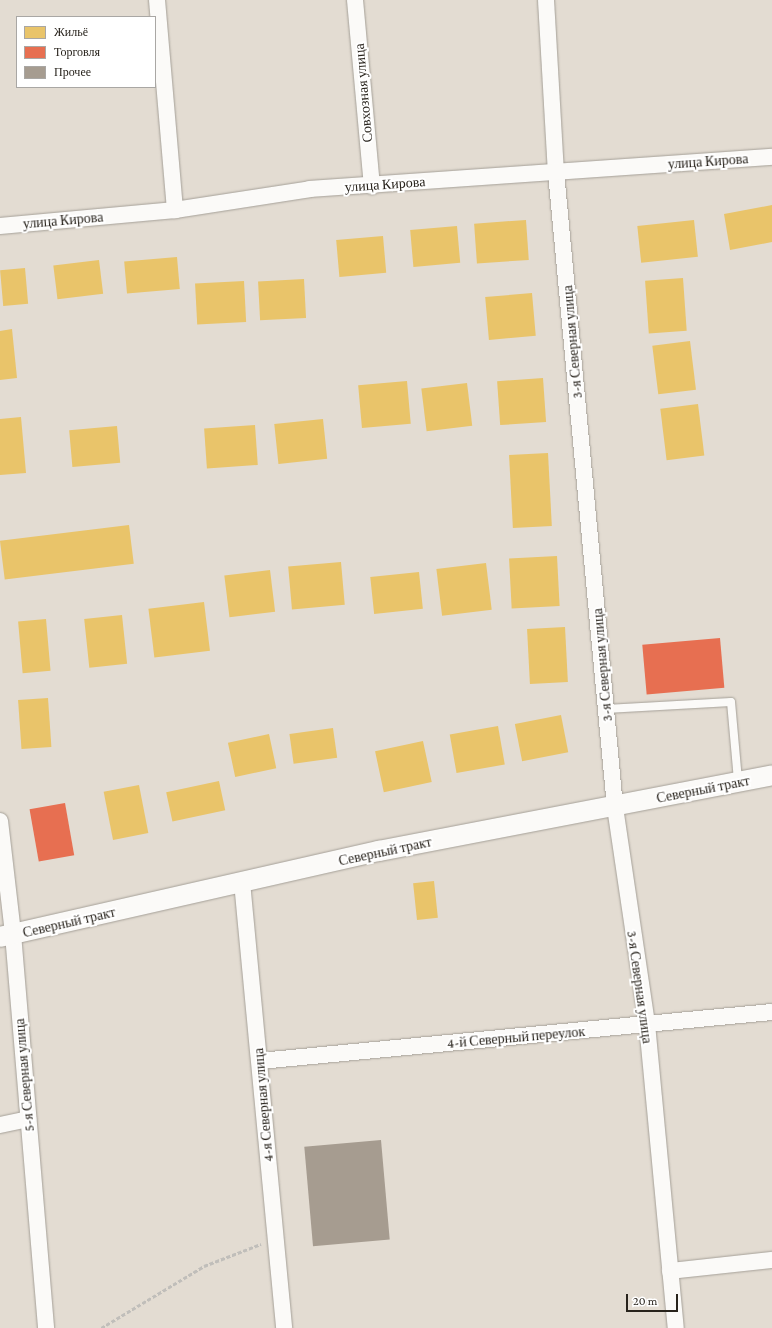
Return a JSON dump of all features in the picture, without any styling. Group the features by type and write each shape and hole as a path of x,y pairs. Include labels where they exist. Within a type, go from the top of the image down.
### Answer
{"street":[{"path":"156,0 175,210"},
{"name":"Совхозная улица","path":"355,0 372,186"},
{"name":"3-я Северная улица","path":"546,0 556,172 615,806 646,1024 676,1328"},
{"name":"улица Кирова","path":"0,226 175,210 310,189 372,186 772,156"},
{"name":"Северный тракт","path":"7,935 379,851 772,775"},
{"name":"5-я Северная улица","path":"0,821 7,935 28,1119 42,1327"},
{"name":"4-я Северная улица","path":"242,882 284,1328"},
{"name":"4-й Северный переулок","path":"260,1061 772,1012"},
{"path":"0,1125 28,1119"},
{"path":"670,1271 772,1260"}],"lane":[{"path":"606,709 731,702 739,782"}],"path":[{"path":"101,1328 204,1266 275,1239"}],"building: Жильё":[{"path":"772,205 772,242 730,250 724,214"},
{"path":"526,220 529,260 477,264 474,224"},
{"path":"694,220 698,257 641,263 637,226"},
{"path":"457,226 460,263 413,267 410,230"},
{"path":"383,236 386,273 339,277 336,240"},
{"path":"177,257 180,289 127,293 124,262"},
{"path":"99,260 103,294 57,299 53,266"},
{"path":"25,268 28,304 3,306 0,270"},
{"path":"683,278 687,331 649,334 645,281"},
{"path":"304,279 306,318 260,320 258,281"},
{"path":"244,281 246,322 197,325 195,284"},
{"path":"532,293 536,336 489,340 485,297"},
{"path":"12,329 17,378 0,380 0,331"},
{"path":"690,341 696,390 658,394 652,346"},
{"path":"543,378 546,422 500,425 497,381"},
{"path":"407,381 411,424 362,428 358,385"},
{"path":"467,383 472,426 427,431 421,389"},
{"path":"698,404 704,456 667,460 660,409"},
{"path":"21,417 26,473 0,475 0,419"},
{"path":"323,419 327,459 278,464 274,424"},
{"path":"255,425 258,465 207,468 204,429"},
{"path":"117,426 120,463 72,467 69,430"},
{"path":"548,453 552,526 513,528 509,455"},
{"path":"129,525 134,564 5,580 0,541"},
{"path":"557,556 560,606 512,608 509,559"},
{"path":"341,562 345,605 292,609 288,567"},
{"path":"486,563 492,610 442,616 436,569"},
{"path":"270,570 275,612 229,617 224,576"},
{"path":"419,572 423,609 374,614 370,577"},
{"path":"204,602 210,651 154,657 148,609"},
{"path":"122,615 127,664 89,668 84,619"},
{"path":"46,619 51,671 23,673 18,621"},
{"path":"565,627 568,682 530,684 527,629"},
{"path":"48,698 51,747 21,749 18,700"},
{"path":"561,715 568,752 522,761 515,724"},
{"path":"498,726 505,764 457,773 450,735"},
{"path":"333,728 337,758 294,764 289,734"},
{"path":"269,734 276,768 235,777 228,743"},
{"path":"423,741 432,782 384,792 375,751"},
{"path":"219,781 225,810 172,822 166,792"},
{"path":"139,785 148,833 113,840 104,792"},
{"path":"434,881 438,918 417,920 413,883"}],"building: Торговля":[{"path":"720,638 724,688 647,695 642,645"},
{"path":"65,803 74,855 39,861 30,809"}],"building: Прочее":[{"path":"381,1140 390,1240 313,1246 304,1147"}]}
